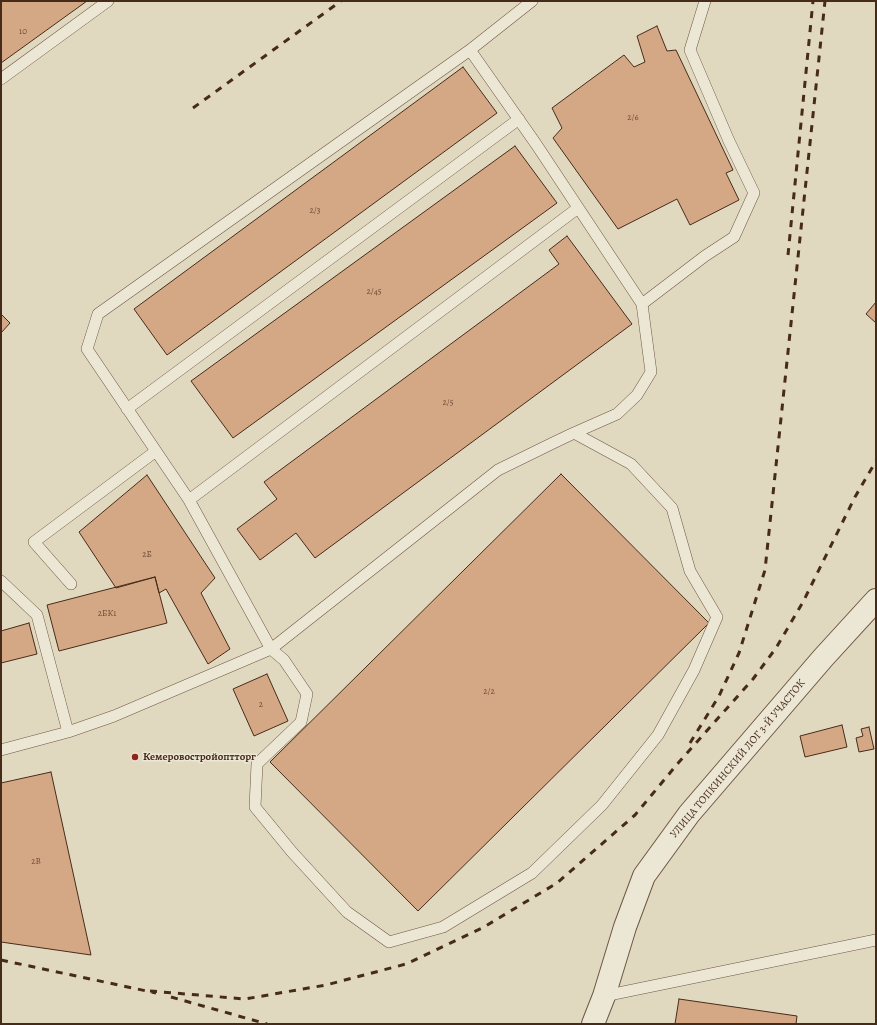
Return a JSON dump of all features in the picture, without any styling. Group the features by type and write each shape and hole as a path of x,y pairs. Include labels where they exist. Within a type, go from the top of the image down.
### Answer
{"street":[{"name":"УЛИЦА ТОПКИНСКИЙ ЛОГ 3-Й УЧАСТОК","path":"593,1024 604,996 625,927 644,876 689,814 823,658 876,600"}],"lane":[{"path":"1,79 108,1"},
{"path":"532,1 470,50 98,314 87,349 189,500 271,649 284,660 307,694 301,722 257,764 255,807 292,852 347,912 389,942 443,927 532,873 602,805 658,735 694,670 717,617 690,571 672,508 631,464 574,433"},
{"path":"642,304 705,256 734,237 754,193 729,141 690,50 706,1"},
{"path":"1,750 68,732 114,716 271,649 498,470 617,414 637,395 651,372 642,304 519,119 470,50"},
{"path":"127,409 519,119"},
{"path":"189,500 578,208"},
{"path":"71,584 34,542 156,451"},
{"path":"1,581 37,615 68,732"},
{"path":"604,996 876,940"}],"building":[{"path":"1,1 87,1 1,63"},
{"path":"657,26 667,51 676,50 733,170 726,173 739,200 690,225 677,199 618,229 553,138 562,128 552,108 624,55 634,67 645,62 637,36"},
{"path":"463,67 497,113 167,355 134,309"},
{"path":"515,146 557,203 233,438 191,381"},
{"path":"567,236 632,324 315,558 296,533 260,560 237,529 277,499 264,482 559,264 549,250"},
{"path":"876,302 876,323 866,314"},
{"path":"1,314 10,323 1,333"},
{"path":"561,474 709,623 418,911 270,762"},
{"path":"147,475 215,578 201,593 230,649 208,664 166,589 159,593 155,577 116,588 79,532"},
{"path":"155,577 167,623 59,651 47,605"},
{"path":"29,623 37,654 1,663 1,631"},
{"path":"267,674 288,721 254,736 233,689"},
{"path":"842,725 847,747 805,757 800,736"},
{"path":"869,727 874,749 859,752 856,738 863,736 861,729"},
{"path":"51,772 91,955 1,942 1,783"},
{"path":"679,999 797,1016 796,1024 675,1024"}],"railway":[{"path":"193,108 341,1"},
{"path":"788,255 813,1"},
{"path":"690,743 719,696 739,653 765,570 825,1"},
{"path":"150,991 245,999 326,985 406,964 484,927 557,883 635,815 679,762 753,679 776,648 803,602 855,497 876,461"},
{"path":"1,960 156,993"},
{"path":"171,997 267,1024"}],"place":[{"name":"Кемеровостройоптторг","path":"135,757"}]}
